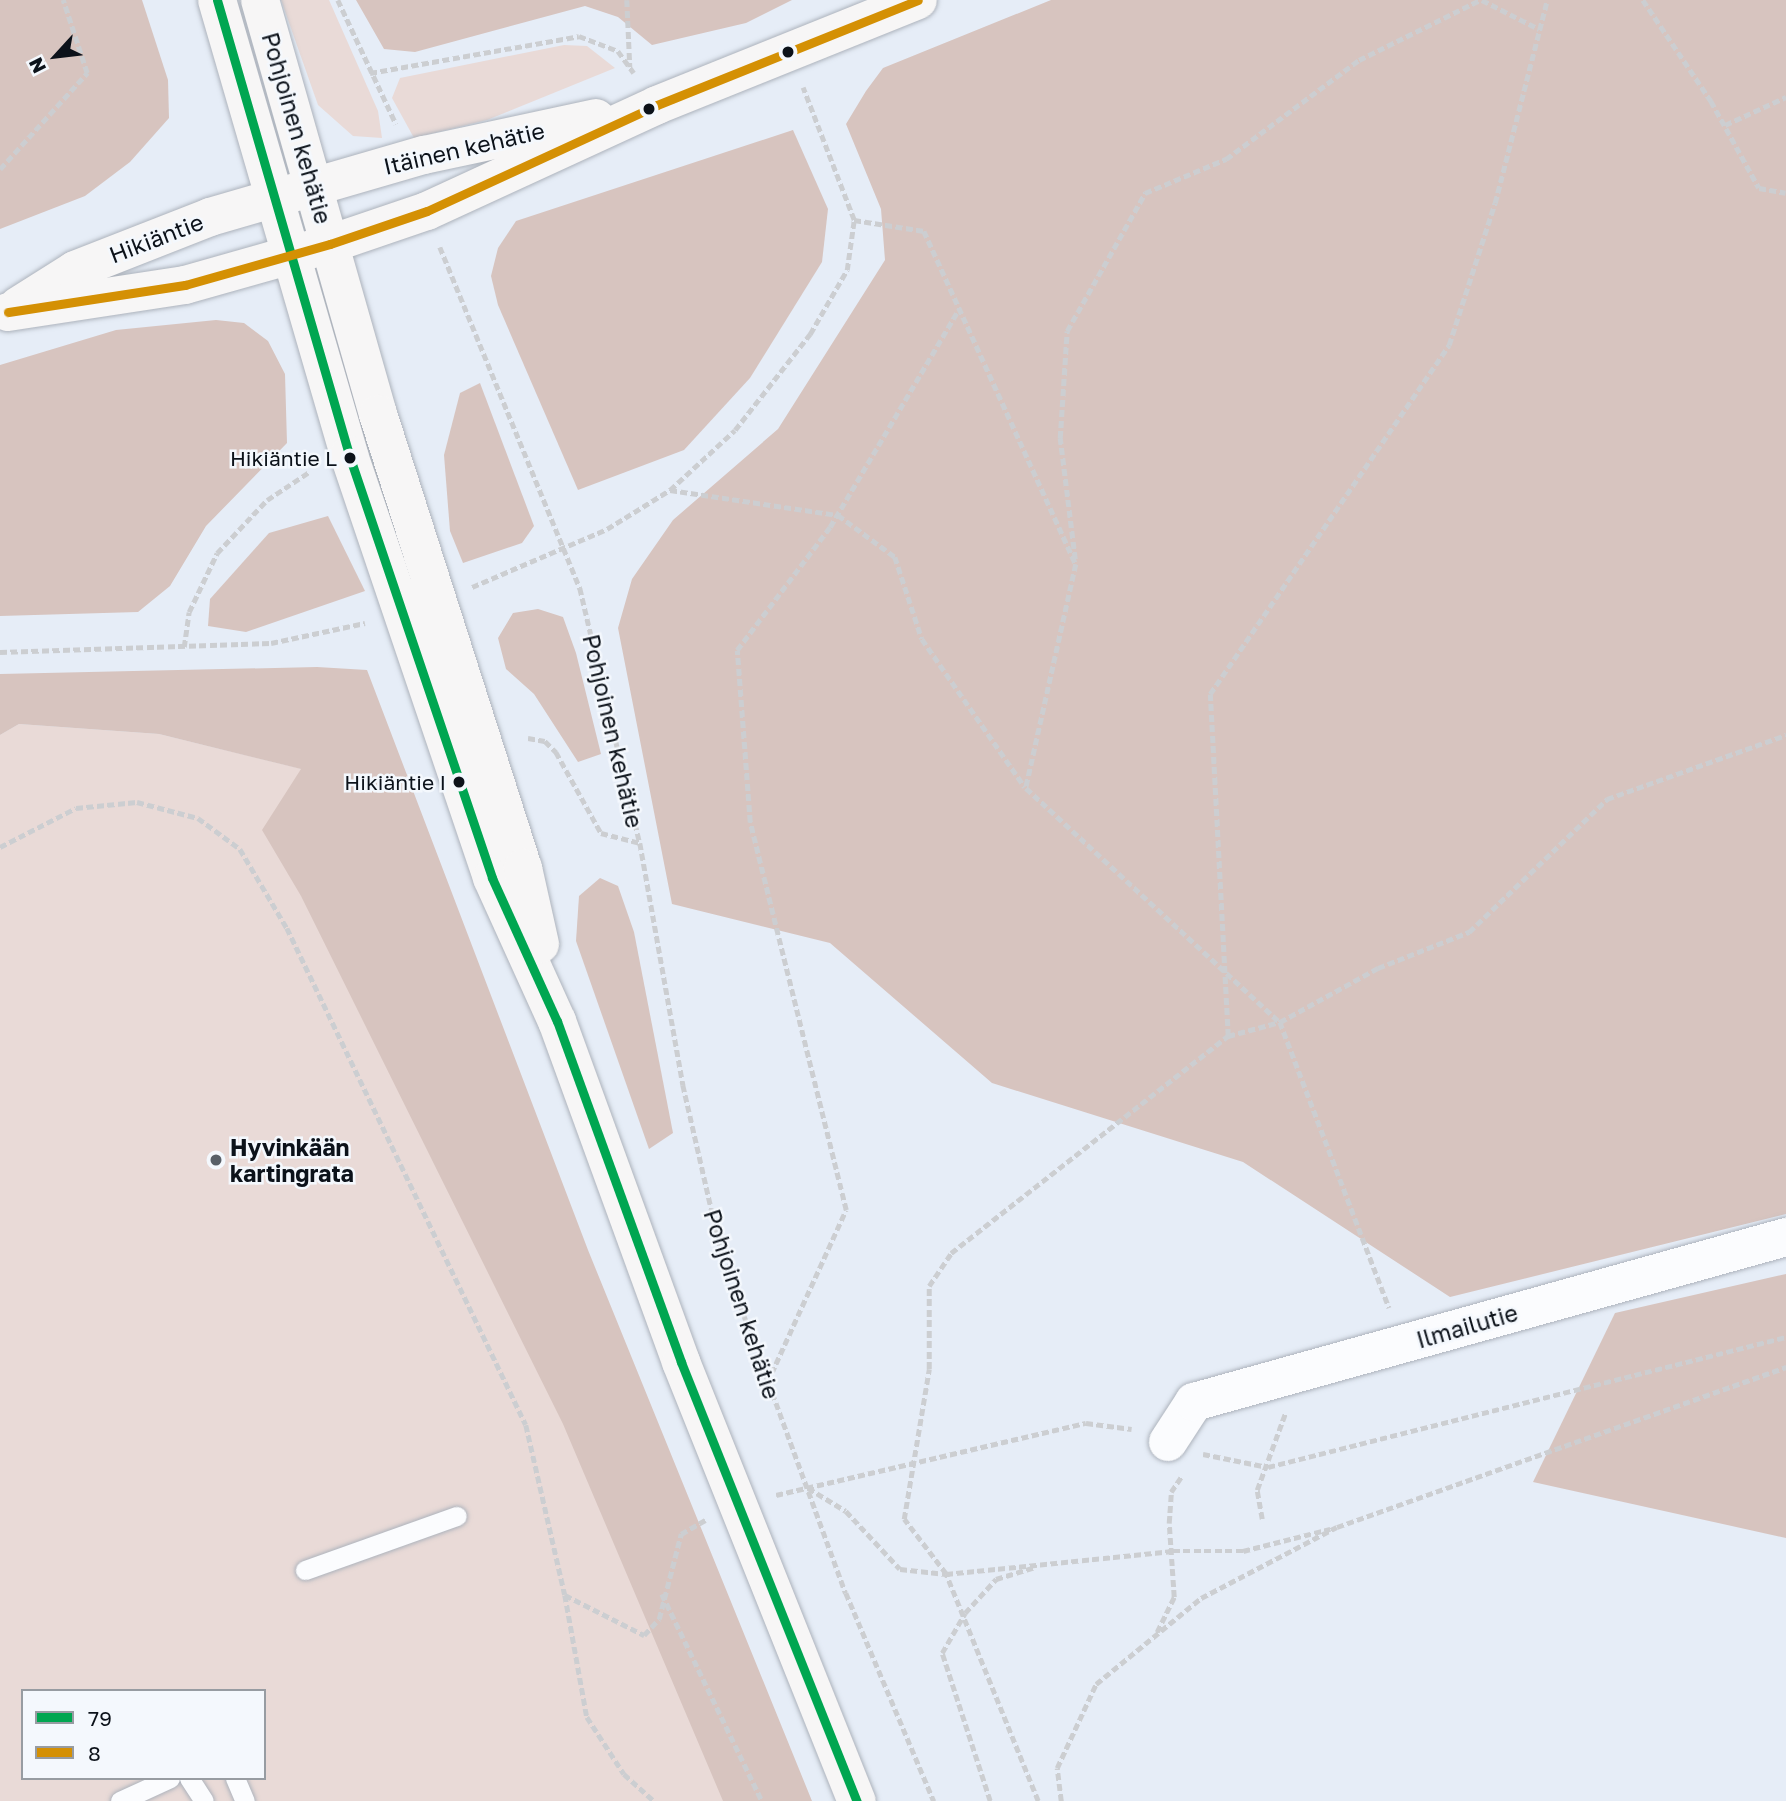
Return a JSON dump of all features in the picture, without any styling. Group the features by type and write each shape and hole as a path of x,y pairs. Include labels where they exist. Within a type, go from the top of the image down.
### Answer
{"main road":[{"name":"Pohjoinen kehätie","path":"217,0 289,258 492,878 557,1021 736,1504 857,1801"},
{"name":"Pohjoinen kehätie","path":"260,0 330,244 523,868 557,1021"},
{"name":"Itäinen kehätie","path":"289,258 427,211 657,105 918,0"},
{"name":"Itäinen kehätie","path":"314,186 411,158 657,105"},
{"name":"Hikiäntie","path":"4,314 109,256 314,186"},
{"name":"Hikiäntie","path":"4,314 186,285 289,258"}],"street":[{"name":"Ilmailutie","path":"1185,1457 1195,1402 1786,1237"}],"lane":[{"path":"305,1570 457,1516"},
{"path":"120,1801 166,1780"},
{"path":"190,1780 204,1801"},
{"path":"236,1780 245,1801"}],"path":[{"path":"0,169 87,73 64,0"},
{"path":"338,0 411,158"},
{"path":"627,0 630,67"},
{"path":"1026,788 1076,564 1060,438 1067,331 1145,193 1226,159 1359,60 1481,0 1539,29"},
{"path":"1228,1036 1210,694 1449,345 1495,203 1546,0"},
{"path":"1643,0 1725,125 1759,188 1786,193"},
{"path":"370,74 579,36 618,51 657,105"},
{"path":"465,590 567,547 670,490 735,430 810,334 847,270 854,220 789,54"},
{"path":"1725,125 1786,97"},
{"name":"Pohjoinen kehätie","path":"427,211 567,547 640,843 703,1179 722,1255 766,1382 807,1488 934,1801"},
{"path":"854,220 924,231 957,312 1076,564"},
{"path":"766,1382 846,1210 750,822 737,650 838,515 957,312"},
{"path":"184,647 189,612 217,553 268,500 309,472"},
{"path":"670,490 838,515 895,557 922,639 1026,788 1223,975 1280,1022 1401,1345"},
{"path":"0,652 271,643 376,620"},
{"path":"1038,1801 965,1613 946,1574 904,1519 929,1369 929,1286 951,1253 1228,1036 1280,1022 1378,968 1469,932 1607,799 1786,735"},
{"path":"528,737 545,741 556,752 601,833 640,843"},
{"path":"0,847 76,808 137,802 198,818 240,849 287,928 526,1425 565,1595 587,1717 624,1774 654,1801"},
{"path":"565,1595 644,1635 659,1619 662,1593 681,1534 736,1504 914,1460 1086,1423 1124,1426 1185,1457 1268,1467 1786,1336"},
{"path":"807,1488 846,1511 900,1569 946,1574 1173,1550 1243,1551 1337,1527 1786,1367"},
{"path":"1262,1519 1257,1490 1268,1467 1290,1397 1288,1376"},
{"path":"1156,1635 1174,1597 1171,1492 1185,1457"},
{"path":"1061,1801 1057,1768 1096,1684 1201,1598 1337,1527"},
{"path":"990,1801 942,1653 965,1613 996,1580 1044,1564"},
{"path":"662,1593 762,1801"}],"shaded area":[{"path":"0,0 142,0 168,80 169,118 130,162 85,196 0,229"},
{"path":"281,0 329,0 378,111 382,138 353,136 318,105"},
{"path":"356,0 792,0 746,23 652,45 618,17 585,6 415,52 384,49"},
{"path":"1051,0 1786,0 1786,1214 1450,1297 1243,1162 992,1083 830,943 672,904 618,628 632,579 673,520 778,429 885,260 881,209 846,124 866,91 883,68"},
{"path":"564,45 587,46 615,68 487,120 414,138 392,98 400,78"},
{"path":"793,130 828,209 822,262 750,378 684,450 578,490 498,305 491,276 498,248 516,221"},
{"path":"216,320 244,323 268,341 285,374 287,443 206,526 170,586 138,612 0,616 0,365 116,330"},
{"path":"480,383 534,526 522,543 463,563 450,531 444,455 460,393"},
{"path":"328,516 365,591 246,632 208,626 210,599 269,533"},
{"path":"538,609 563,617 576,653 601,754 578,762 534,694 506,669 498,638 513,613"},
{"path":"317,667 367,670 588,1250 812,1801 723,1801 563,1424 301,896 262,830 301,769 159,734 19,724 0,735 0,674"},
{"name":"Hyvinkään kartingrata","path":"19,724 159,734 302,769 742,1801 0,1801 0,735"},
{"path":"600,878 618,886 634,932 673,1133 649,1149 576,941 579,896"},
{"path":"1786,1274 1786,1538 1533,1482 1615,1313"}],"transit line":[{"name":"79","path":"217,0 349,455 492,878 557,1021 681,1362 857,1801"},
{"name":"8","path":"8,312 185,285 330,244 427,211 657,105 918,0"}],"place":[{"name":"Hikiäntie L","path":"350,458"},
{"name":"Hikiäntie I","path":"459,782"},
{"name":"Hyvinkään kartingrata","path":"216,1160"}]}
